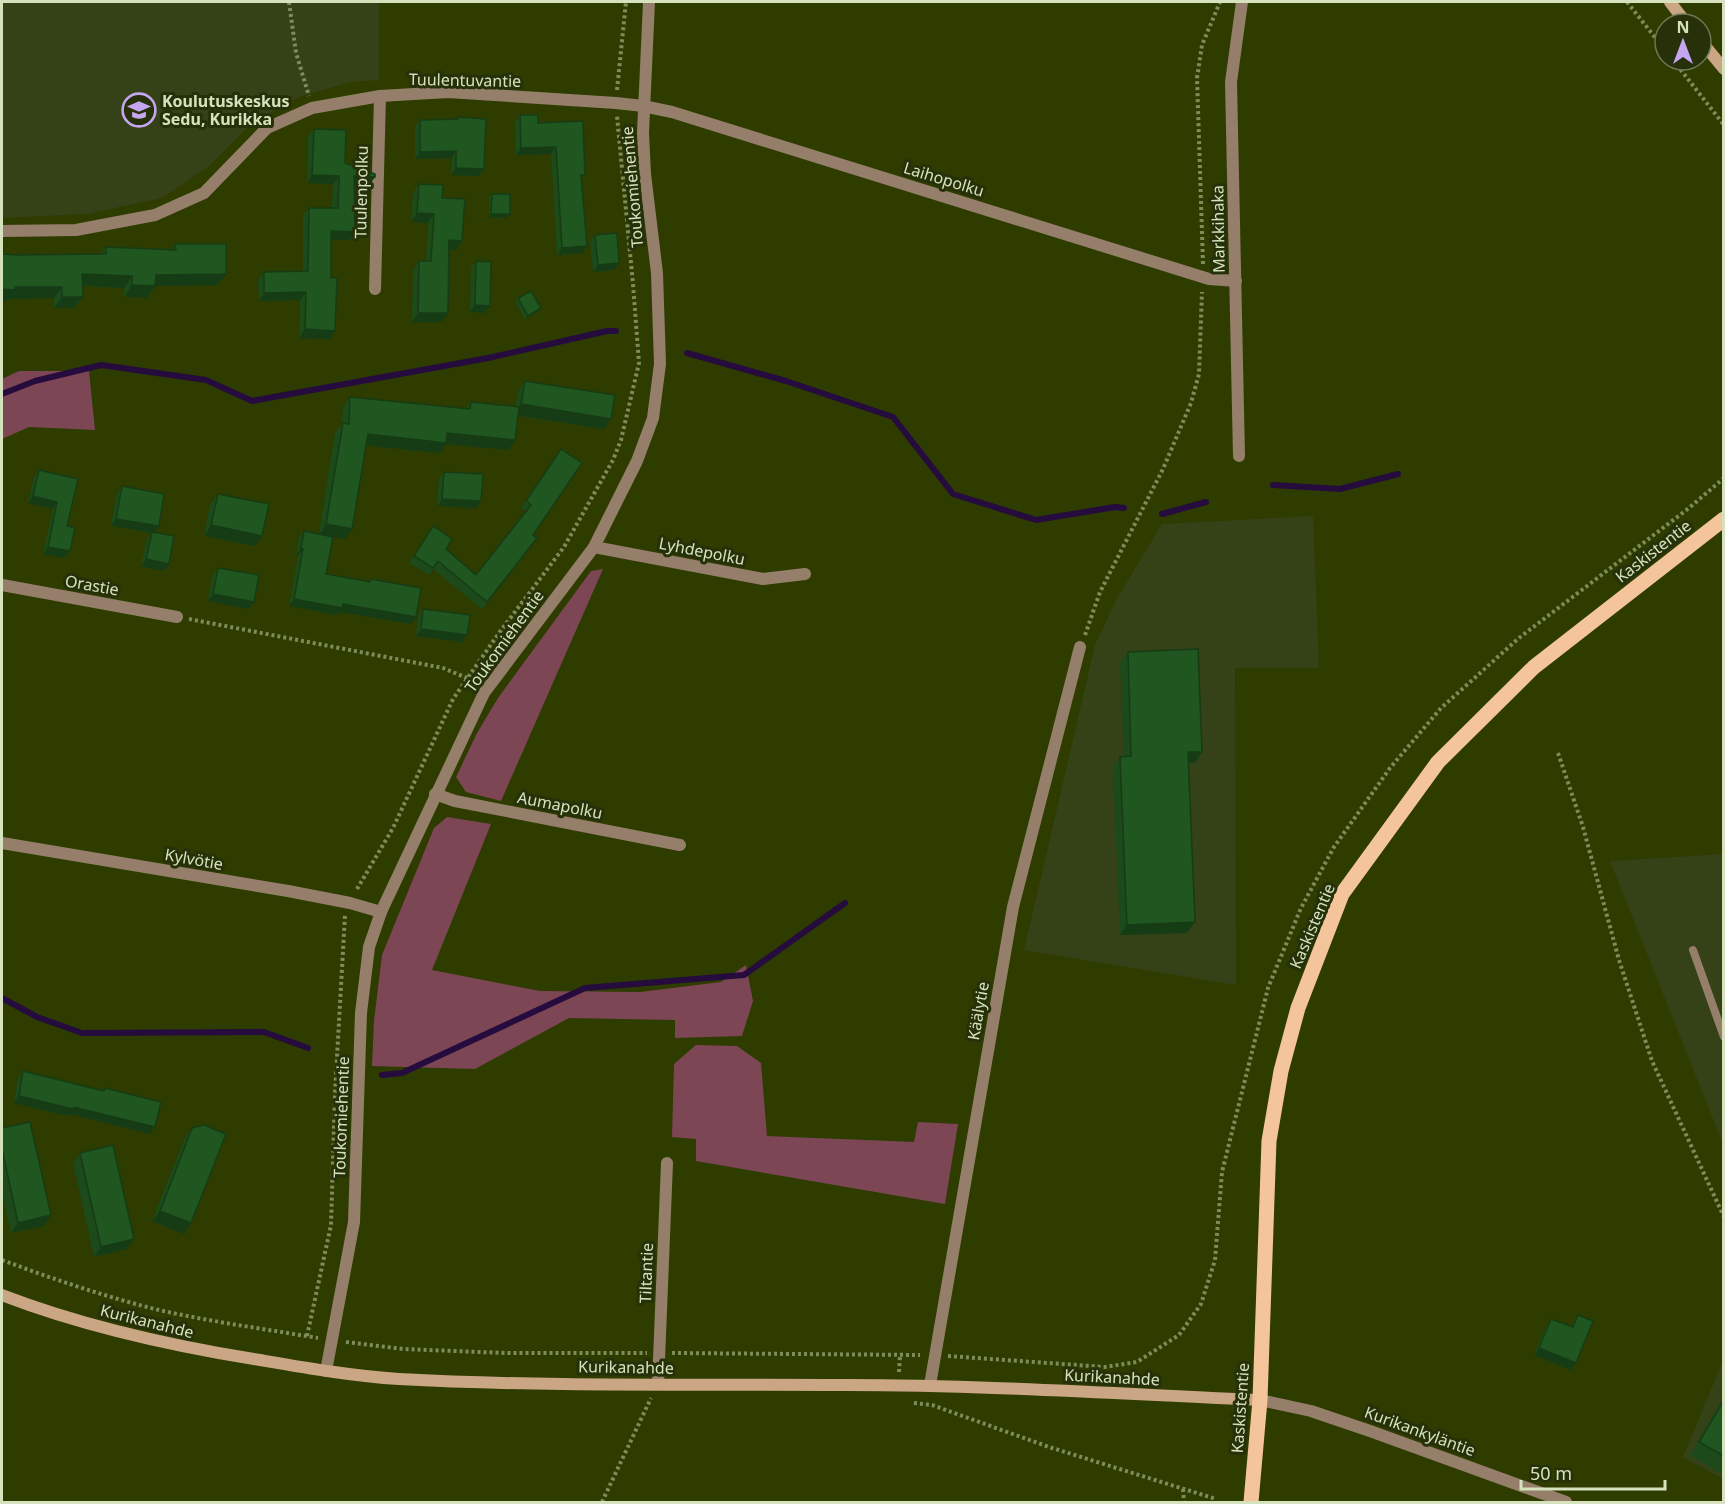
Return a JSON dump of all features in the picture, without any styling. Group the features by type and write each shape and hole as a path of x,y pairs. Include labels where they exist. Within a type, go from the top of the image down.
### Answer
{"main road":[{"path":"1713,56 1724,69"},
{"name":"Kaskistentie","path":"1251,1503 1260,1400 1269,1141 1281,1071 1298,1008 1342,894 1438,762 1534,667 1724,519"},
{"name":"Kurikanahde","path":"2,1295 35,1308 117,1332 196,1350 326,1371 398,1379 658,1384 930,1385 1260,1400"}],"street":[{"name":"Toukomiehentie","path":"326,1371 354,1222 361,1013 369,947 381,912 484,693 594,547 638,461 652,418 660,364 657,273 645,174 643,105 649,2"},
{"name":"Markkihaka","path":"1239,456 1231,82 1242,2"},
{"name":"Tuulentuvantie","path":"2,231 76,230 155,215 204,193 267,128 312,108 380,96 448,92 643,105"},
{"name":"Tuulenpolku","path":"375,290 380,96"},
{"name":"Laihopolku","path":"643,105 672,112 1203,277 1236,281"},
{"name":"Lyhdepolku","path":"594,547 763,579 805,574"},
{"name":"Orastie","path":"2,585 177,617"},
{"name":"Käälytie","path":"930,1385 1013,907 1080,647"},
{"name":"Aumapolku","path":"435,795 455,801 680,844"},
{"name":"Kylvötie","path":"2,843 288,891 350,903 381,912"},
{"name":"Tiltantie","path":"658,1384 667,1163"},
{"name":"Kurikankyläntie","path":"1260,1400 1311,1411 1566,1503"}],"lane":[{"path":"1693,950 1724,1037"}],"path":[{"path":"289,2 296,53 312,108"},
{"path":"1080,647 1100,592 1163,469 1191,404 1199,374 1203,277 1197,78 1202,45 1220,2"},
{"path":"1627,2 1653,35"},
{"path":"1682,72 1724,125"},
{"path":"177,617 442,668 466,678"},
{"path":"1558,753 1582,827 1619,960 1652,1061 1724,1217"},
{"path":"900,1355 899,1400 932,1406 1049,1447 1216,1499"},
{"path":"602,1503 658,1384"},
{"path":"1182,1489 1184,1503"}],"shaded area":[{"name":"Koulutuskeskus Sedu, Kurikka","path":"2,2 379,2 379,80 351,82 299,97 252,123 208,167 162,198 87,214 2,218"},
{"path":"19,371 89,371 95,430 29,427 2,439 2,379"},
{"path":"1313,516 1319,668 1235,668 1236,985 1024,950 1095,645 1115,602 1162,524"},
{"path":"603,569 501,801 466,792 456,777 477,733 498,698 591,571"},
{"path":"447,817 491,824 432,970 540,991 640,992 721,982 746,965 753,1001 742,1036 675,1038 675,1020 569,1018 475,1069 372,1066 374,1021 382,955 434,828"},
{"path":"1723,854 1723,1144 1610,861"},
{"path":"696,1045 737,1046 761,1063 767,1136 914,1142 918,1122 958,1124 945,1204 696,1161 696,1139 672,1137 674,1064"},
{"path":"1723,1337 1723,1479 1683,1457 1722,1363"}],"building":[{"path":"520,115 538,115 538,123 583,121 585,175 581,175 587,246 562,248 556,147 521,148"},
{"path":"458,117 486,119 484,169 456,168 456,151 420,152 420,120 458,119"},
{"path":"314,129 346,130 345,163 375,174 375,177 354,176 355,232 331,231 331,278 337,278 335,331 305,329 306,292 264,293 264,272 308,271 309,208 338,208 339,176 312,175"},
{"path":"419,184 443,185 442,198 465,199 462,241 449,240 448,313 418,313 419,261 431,261 434,214 417,213"},
{"path":"492,194 510,194 510,214 491,214"},
{"path":"617,233 619,263 598,265 595,235"},
{"path":"2,242 3,254 16,255 106,254 106,247 176,250 175,244 226,244 226,274 156,275 155,286 132,285 132,276 82,274 83,297 62,297 62,287 15,287 15,290 3,289 2,304"},
{"path":"476,261 491,262 490,306 475,305"},
{"path":"531,291 541,308 528,316 518,298"},
{"path":"525,381 615,395 611,419 521,404"},
{"path":"350,397 470,409 471,402 519,407 515,440 447,433 446,443 368,434 352,529 326,524 343,423 349,424"},
{"path":"561,449 582,463 533,535 537,538 487,602 438,561 433,568 414,556 433,526 452,539 446,549 476,575 531,505 526,501"},
{"path":"39,470 78,479 67,526 75,528 70,551 48,547 57,502 33,496"},
{"path":"444,472 483,474 481,501 442,499"},
{"path":"122,486 164,494 159,526 116,519"},
{"path":"218,494 269,504 262,536 211,525"},
{"path":"304,531 333,537 326,574 421,588 416,617 343,604 342,608 294,599"},
{"path":"152,532 174,536 169,564 146,559"},
{"path":"218,568 259,575 254,602 213,594"},
{"path":"423,609 470,615 467,635 421,629"},
{"path":"1198,649 1202,752 1188,752 1195,922 1127,925 1120,757 1131,756 1128,652"},
{"path":"23,1071 161,1102 155,1127 19,1096"},
{"path":"30,1122 51,1215 18,1223 2,1149 2,1128"},
{"path":"204,1125 226,1134 191,1223 160,1211 192,1128"},
{"path":"113,1145 134,1239 101,1247 80,1153"},
{"path":"1578,1315 1593,1321 1576,1363 1539,1348 1551,1319 1573,1327"},
{"path":"1724,1400 1724,1456 1699,1442"}],"waterway":[{"path":"2,394 35,381 101,365 206,380 252,401 488,358 607,331 616,331"},
{"path":"687,353 786,381 893,417 953,494 1036,520 1115,507 1124,508"},
{"path":"1273,485 1340,489 1398,474"},
{"path":"1162,514 1206,502"},
{"path":"382,1075 402,1073 585,988 744,975 845,903"},
{"path":"2,998 37,1017 82,1033 264,1032 308,1048"}],"place":[{"name":"Koulutuskeskus Sedu, Kurikka","path":"139,110"}]}
